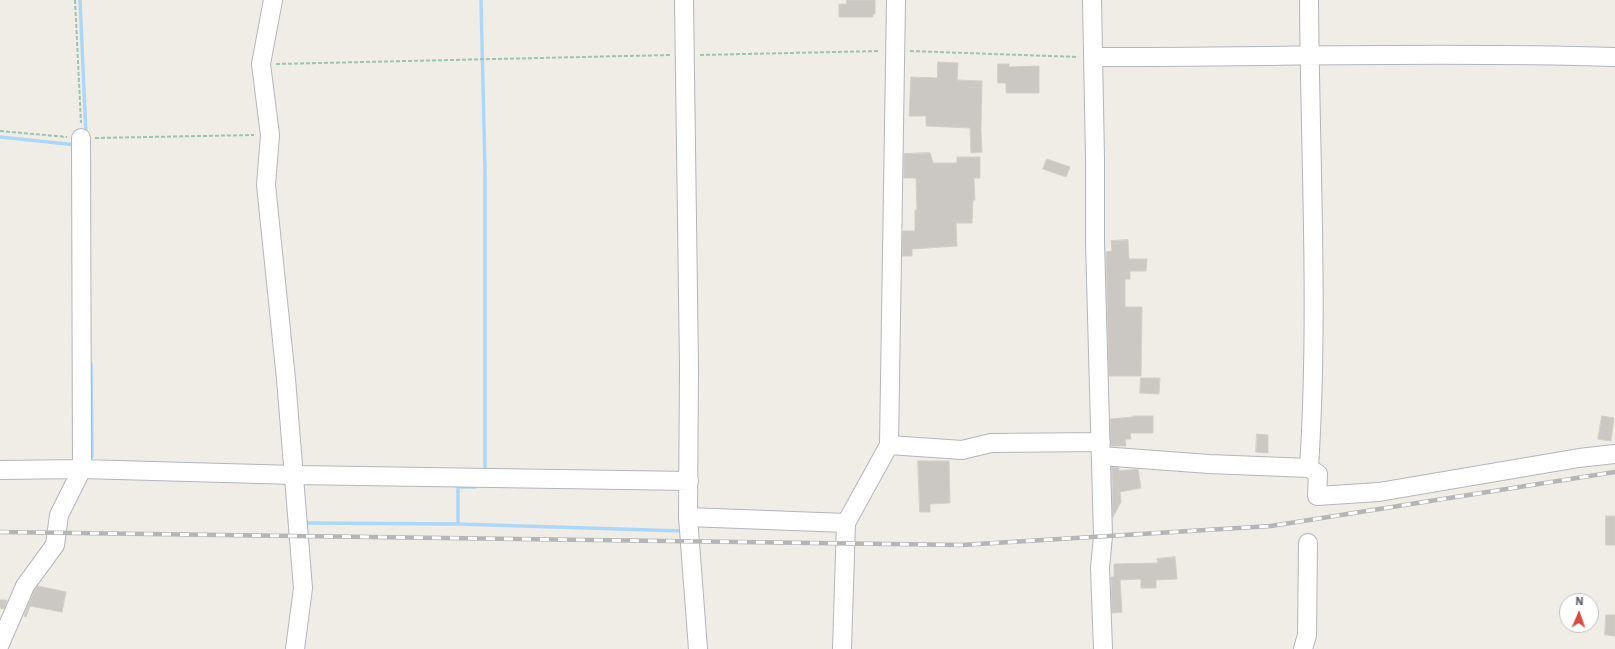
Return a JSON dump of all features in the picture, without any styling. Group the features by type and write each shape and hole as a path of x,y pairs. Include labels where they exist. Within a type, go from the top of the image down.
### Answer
{"street":[{"path":"273,0 261,64 270,135 266,185 295,475 303,588 295,649"},
{"path":"684,0 689,367 688,518 698,649"},
{"path":"842,649 846,523 888,445 896,0"},
{"path":"1092,0 1096,158 1095,242 1103,536 1100,568 1103,649"},
{"path":"1308,0 1314,311 1313,401 1309,468"},
{"path":"1093,57 1512,54 1615,57"},
{"path":"0,644 25,586 54,545 59,515 82,469 81,138"},
{"path":"888,445 962,450 991,443 1101,449 1209,464 1309,468 1318,474 1317,496 1380,492 1580,458 1615,454"},
{"path":"0,470 82,469 295,475 689,481"},
{"path":"688,518 846,523"},
{"path":"1303,649 1307,635 1308,543"}],"path":[{"path":"75,0 81,138"},
{"path":"0,131 81,138 270,135"}],"building":[{"path":"847,0 875,0 875,14 873,14 873,17 839,17 839,4 846,4"},
{"path":"938,62 958,63 957,80 982,81 982,152 971,153 970,128 926,126 926,116 909,116 911,77 937,78"},
{"path":"998,64 1009,64 1009,67 1039,66 1039,93 1006,93 1006,83 998,83"},
{"path":"930,153 933,163 957,163 957,157 980,157 980,178 974,178 975,200 973,200 972,223 956,223 957,246 912,249 912,256 902,256 903,231 915,231 915,210 917,210 916,178 904,178 904,154"},
{"path":"1047,159 1070,167 1066,177 1043,169"},
{"path":"1128,240 1129,259 1147,259 1146,271 1130,271 1130,279 1125,279 1125,307 1142,307 1141,376 1109,376 1106,252 1112,251 1111,241"},
{"path":"1141,378 1160,378 1159,394 1140,393"},
{"path":"1133,416 1153,416 1153,433 1130,433 1131,439 1125,439 1126,446 1111,446 1110,419"},
{"path":"1602,416 1614,418 1611,441 1598,439"},
{"path":"1257,434 1268,435 1268,453 1256,452"},
{"path":"918,461 949,461 950,503 930,504 930,512 920,512"},
{"path":"1112,467 1119,468 1119,471 1138,469 1141,488 1120,492 1121,502 1113,517"},
{"path":"1606,516 1615,516 1615,545 1606,545"},
{"path":"1175,557 1177,579 1156,580 1156,588 1141,588 1141,579 1120,580 1122,612 1112,613 1111,577 1114,577 1114,564 1158,563 1157,559"},
{"path":"38,586 66,592 62,612 30,606 26,617 24,616 34,591"},
{"path":"0,600 7,600 4,609 0,608"},
{"path":"1606,615 1615,615 1615,636 1605,635"}],"waterway":[{"path":"80,0 86,134"},
{"path":"481,0 485,170 485,473"},
{"path":"0,137 77,145"},
{"path":"91,364 92,457"},
{"path":"458,524 458,487 475,487"},
{"path":"303,523 458,524 683,531"}],"railway":[{"path":"0,532 962,545 1271,526 1615,472"}]}
